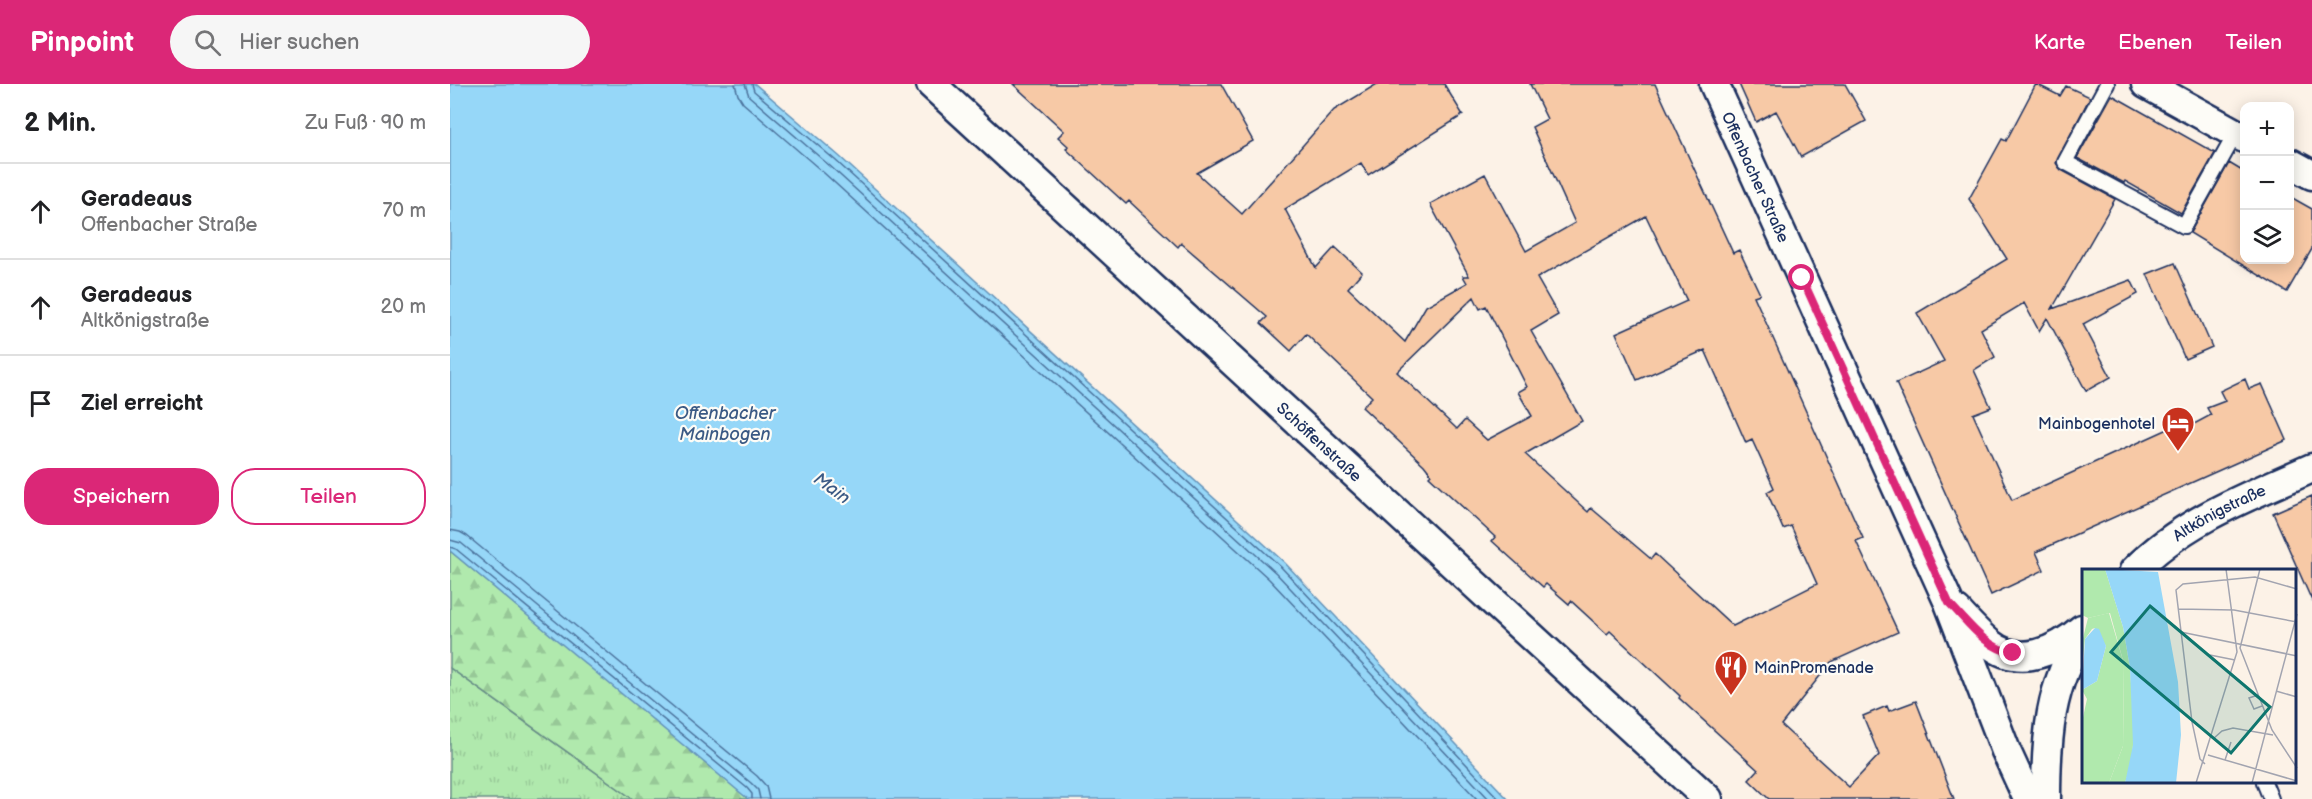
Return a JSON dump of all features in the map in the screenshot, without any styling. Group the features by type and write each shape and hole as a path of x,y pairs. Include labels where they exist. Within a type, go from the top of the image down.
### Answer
{"street":[{"name":"Schöffenstraße","path":"931,84 1708,799"},
{"name":"Offenbacher Straße","path":"1714,84 1949,603 2006,751 2028,799"},
{"path":"2146,84 2240,136"},
{"path":"2294,166 2312,175"},
{"name":"Altkönigstraße","path":"2136,569 2177,534 2206,516 2312,468"},
{"path":"1949,603 1990,644 2004,652 2023,656 2034,656 2059,646 2082,629"},
{"path":"2046,799 2050,711 2063,671 2082,638"}],"lane":[{"path":"2107,84 2065,162 2184,226 2240,136"},
{"path":"2264,784 2271,799"}],"green space":[{"path":"450,551 748,799 633,799 450,668"},
{"path":"450,668 633,799 450,799"}],"water":[{"name":"Offenbacher Mainbogen","path":"450,84 755,84 839,156 1285,563 1508,799 748,799 450,551"}],"building":[{"path":"1013,84 1221,84 1253,141 1197,173 1242,214 1334,110 1377,84 1444,84 1463,115 1368,175 1361,163 1285,209 1316,268 1335,247 1362,272 1348,288 1405,342 1426,306 1467,283 1463,276 1469,276 1430,204 1485,174 1526,251 1575,223 1532,127 1547,119 1530,84 1655,84 1733,253 1739,250 1760,294 1754,296 1863,538 1856,541 1898,632 1831,662 1781,725 1849,787 1879,755 1863,716 1887,706 1889,711 1916,701 1954,799 1769,799 1749,780 1758,770 1679,698 1680,696 1610,631 1607,634 1571,601 1569,604 1546,584 1543,587 1492,541 1495,537 1429,476 1431,474 1424,465 1362,407 1372,397 1306,334 1291,351 1261,323 1267,317 1181,243 1178,247 1129,201 1126,204 1066,149 1068,146 1058,137 1064,131","holes":["1646,216 1687,301 1616,333 1637,380 1705,350 1746,443 1752,440 1774,488 1767,492 1783,529 1791,526 1817,584 1733,626 1655,554 1651,559 1591,508 1588,512 1525,454 1582,421 1531,331 1558,315 1537,278","1474,297 1480,309 1486,306 1527,387 1518,392 1532,416 1487,440 1465,420 1457,429 1397,372"]},
{"path":"1739,84 1845,84 1866,121 1801,157 1776,111 1756,122"},
{"path":"2036,84 2060,96 2066,86 2090,97 2056,163 2061,170 2115,199 2052,309 2131,280 2138,294 2083,324 2111,377 2086,391 2047,318 2039,331 2024,303 1981,329 1995,357 1974,370 1991,407 1973,414 2012,500 2177,425 2181,431 2211,415 2207,408 2225,401 2220,391 2245,379 2249,389 2262,384 2287,440 2036,552 2044,570 1991,595 1896,383 1944,361 1917,313 2007,259 1969,199 2002,139 2006,141"},
{"path":"2112,95 2215,153 2181,213 2125,181 2124,183 2077,158"},
{"path":"2229,163 2240,170 2240,263 2190,233"},
{"path":"2294,199 2312,209 2312,249 2287,292 2241,264 2294,264"},
{"path":"2175,263 2212,347 2185,359 2147,274"},
{"path":"2312,496 2312,601 2273,513"}],"place":[{"name":"Mainbogenhotel","path":"2178,452"},
{"name":"MainPromenade","path":"1731,696"}],"route":[{"path":"1802,278 1949,603 1990,644 2004,652 2013,653"}],"water label":[{"name":"Main","path":"832,488"}]}
